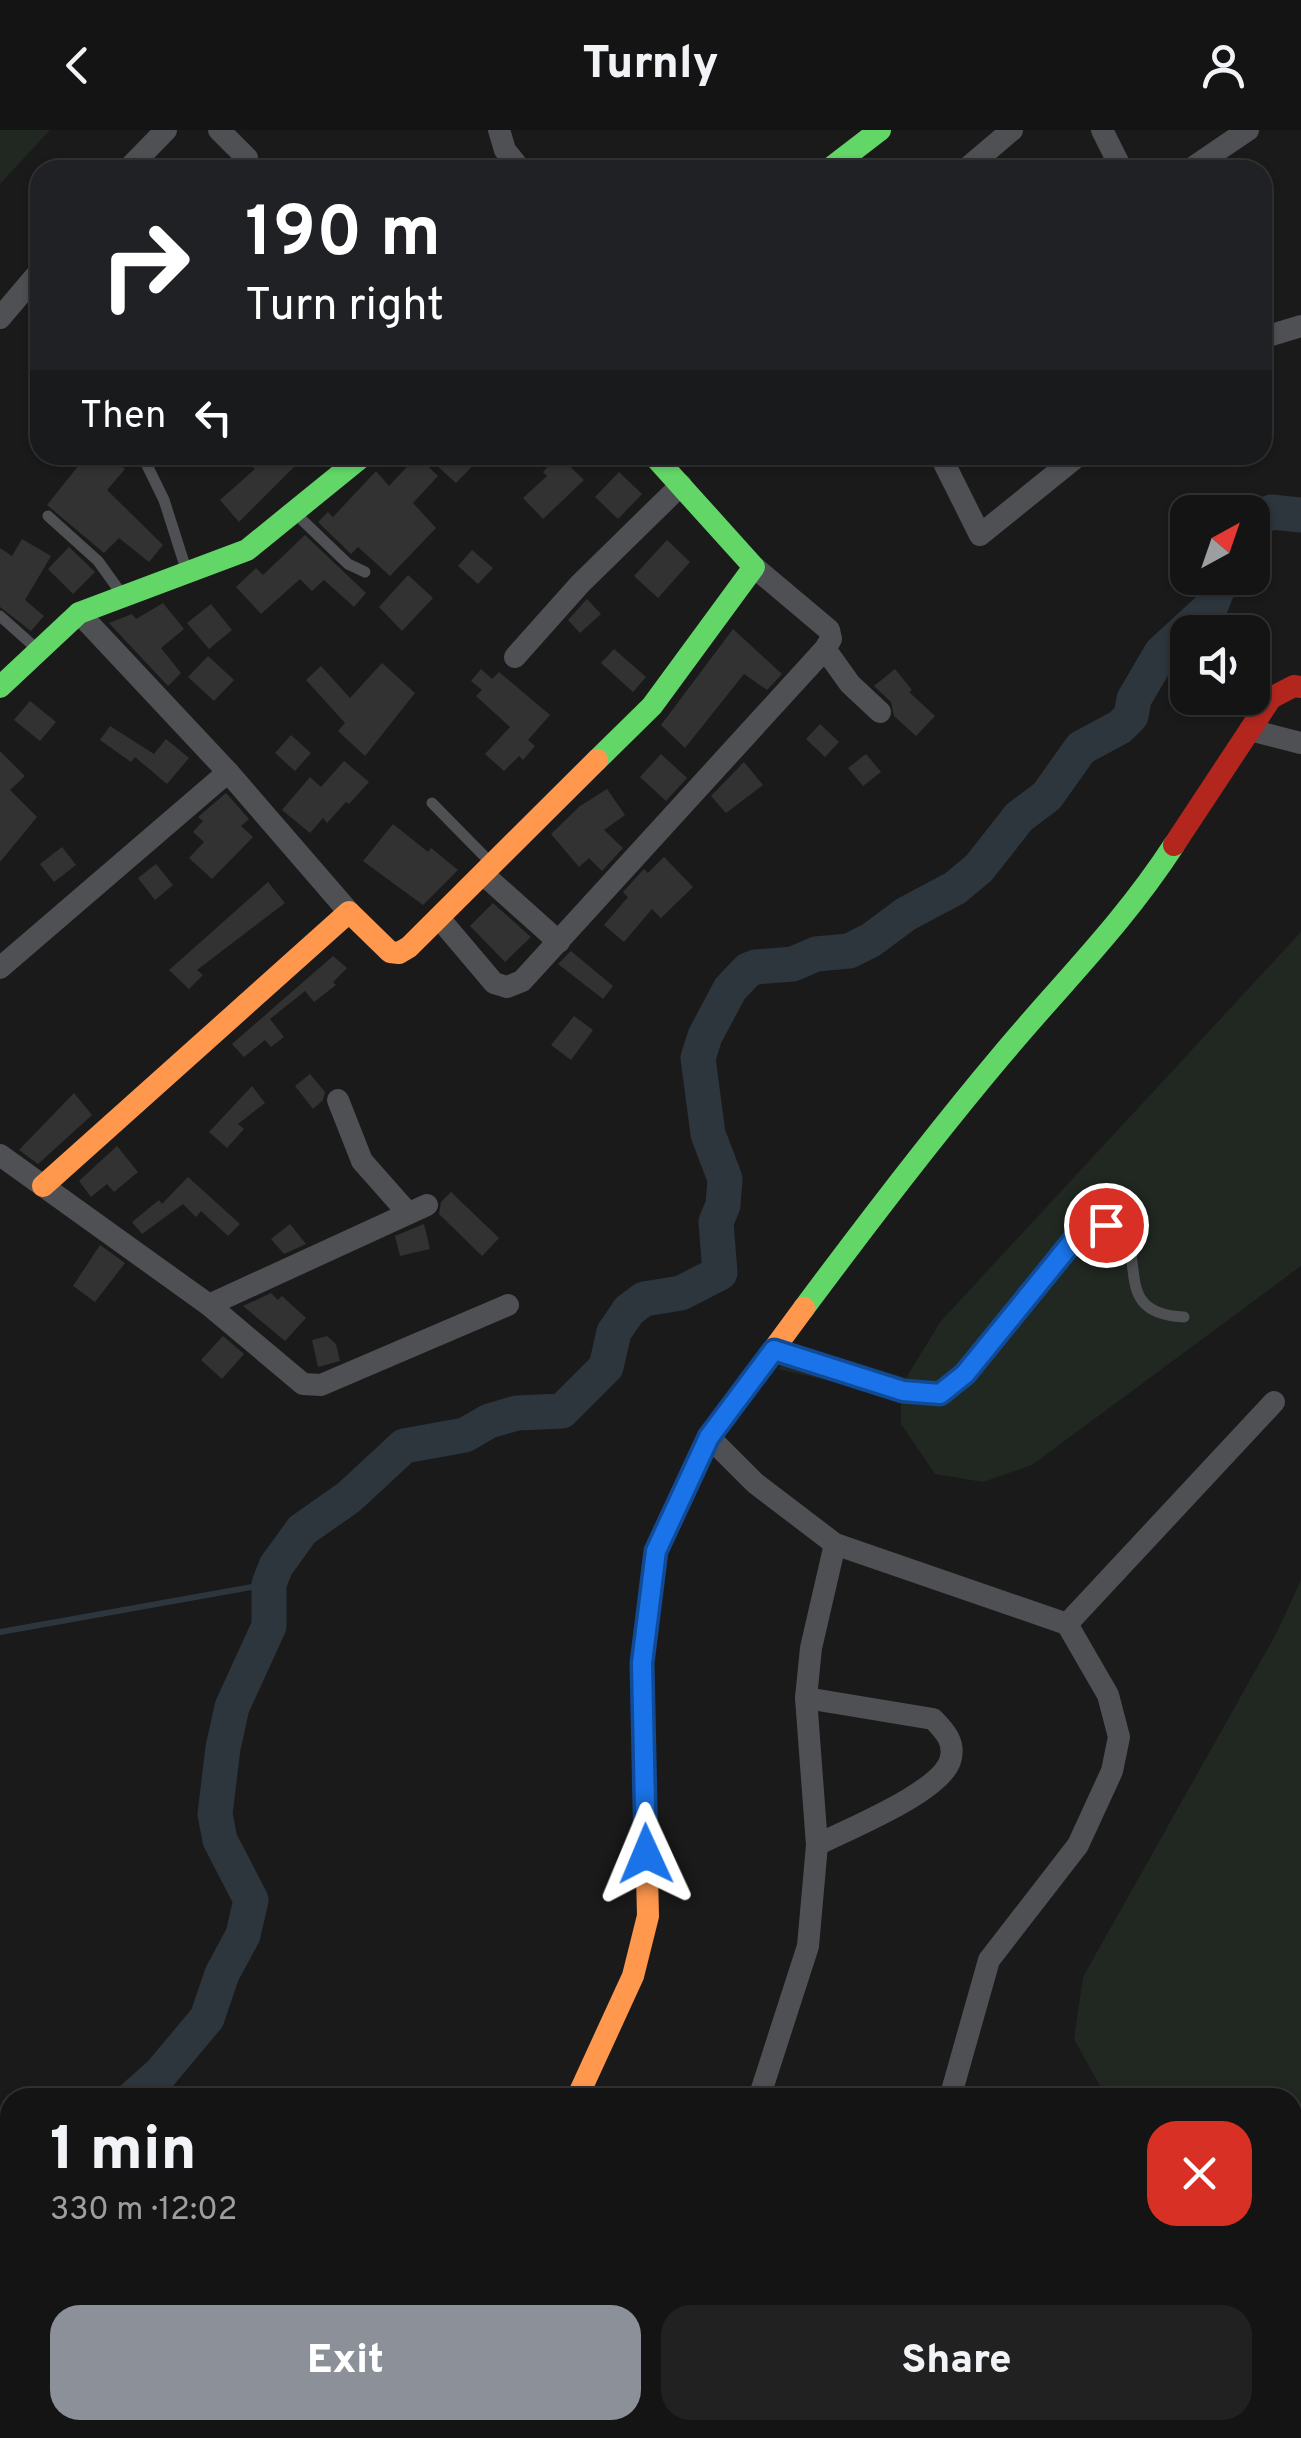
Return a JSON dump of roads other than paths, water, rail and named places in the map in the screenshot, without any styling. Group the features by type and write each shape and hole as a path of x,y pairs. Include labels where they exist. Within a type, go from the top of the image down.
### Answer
{"street":[{"path":"136,160 166,130"},
{"path":"219,130 247,158"},
{"path":"499,130 505,150 513,160"},
{"path":"841,160 880,130"},
{"path":"977,160 1012,130"},
{"path":"1102,130 1117,160"},
{"path":"1204,160 1248,130"},
{"path":"0,318 30,282"},
{"path":"1272,335 1301,326"},
{"path":"0,687 79,612 247,550 352,465"},
{"path":"440,918 500,986 522,982 831,639 829,630 754,567 662,465"},
{"path":"945,465 980,535 1067,465"},
{"path":"515,657 580,584 681,485"},
{"path":"79,612 228,772 349,912 394,953 409,947 440,918 652,706 754,567"},
{"path":"825,649 850,684 880,712"},
{"path":"582,2088 634,1976 648,1916 642,1663 651,1588 656,1551 709,1437 903,1174 1004,1052 1105,940 1162,865 1271,698 1294,686 1301,687"},
{"path":"1250,730 1301,743"},
{"path":"0,968 228,772"},
{"path":"488,870 559,942"},
{"path":"43,1186 349,912"},
{"path":"209,1305 418,1209 362,1161 338,1100"},
{"path":"0,1154 209,1305 302,1384 321,1385 508,1305"},
{"path":"1067,1624 1274,1402"},
{"path":"709,1437 756,1483 835,1544 1067,1624 1108,1696 1119,1737 1112,1771 1078,1845 989,1960 953,2088"},
{"path":"763,2088 808,1946 817,1846 806,1698 811,1648 835,1544"},
{"path":"806,1698 933,1719 946,1732 952,1748 949,1764 918,1793 817,1846"}],"lane":[{"path":"147,465 164,500 188,573"},
{"path":"296,514 348,564 365,572"},
{"path":"48,516 98,561 124,596"},
{"path":"0,616 40,652"},
{"path":"432,803 488,870"},
{"path":"774,1350 903,1391 940,1394 965,1374 1073,1241 1097,1224 1116,1230 1130,1248 1139,1299 1147,1310 1184,1317"}],"waterway":[{"path":"1270,513 1301,515"},
{"path":"144,2088 207,2018 222,1974 243,1935 251,1900 220,1840 215,1814 232,1707 269,1626 269,1584 276,1566 302,1530 349,1497 404,1446 465,1435 489,1421 517,1413 562,1411 606,1367 614,1332 629,1310 644,1299 681,1293 720,1273 716,1222 723,1205 725,1179 708,1134 698,1058 730,989 756,967 793,964 816,954 849,951 955,888 979,868 1019,817 1047,796 1081,748 1120,727 1131,716 1134,699 1161,653 1210,608 1215,595"},
{"path":"0,1632 269,1584"}]}
